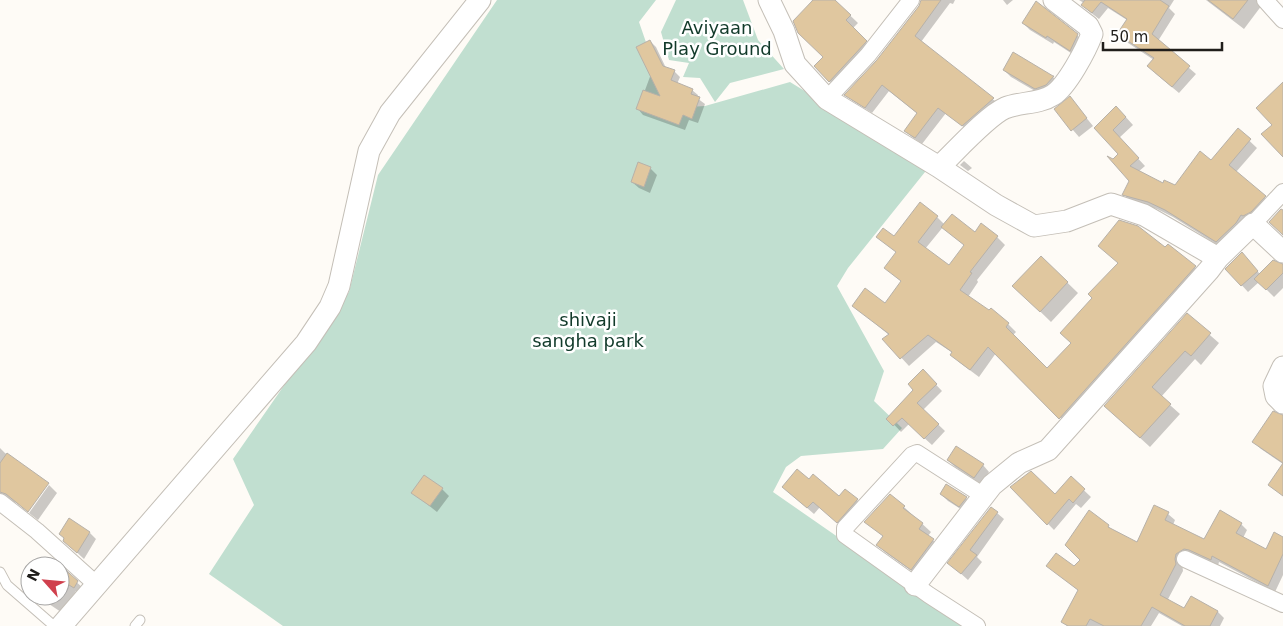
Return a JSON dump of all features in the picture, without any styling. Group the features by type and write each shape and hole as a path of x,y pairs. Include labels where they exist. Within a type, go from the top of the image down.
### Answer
{"street":[{"path":"60,626 306,342 330,307 338,286 369,151 390,113 480,0"},
{"path":"769,0 784,31 795,64 827,99 939,167 996,206 1034,226 1067,221 1110,204 1144,215 1218,258"},
{"path":"827,99 868,55 911,0"},
{"path":"939,167 992,116 1005,108 1034,102 1053,95 1067,80 1092,34 1088,26 1054,0"},
{"path":"1265,0 1283,20"},
{"path":"915,585 992,485 1019,464 1048,450 1210,270 1218,258 1283,192"},
{"path":"1253,224 1283,252"},
{"path":"1283,368 1274,386 1276,396 1283,403"},
{"path":"977,626 845,535 844,528 912,455 918,453 984,496"},
{"path":"0,502 37,531 97,585"},
{"path":"1184,560 1283,604"}],"lane":[{"path":"0,572 7,585 60,626"}],"green space":[{"name":"shivaji sangha park","path":"497,0 656,0 639,22 658,77 688,107 705,106 790,82 929,167 848,268 837,286 884,371 874,401 902,428 883,449 801,456 786,467 773,492 966,626 283,626 209,574 254,505 233,459 349,292 378,175"},
{"name":"Aviyaan Play Ground","path":"676,0 743,0 758,40 784,69 730,83 715,102 700,78 683,77 689,63 669,60 661,32"}],"building":[{"path":"813,0 835,0 851,15 846,20 867,41 829,82 814,66 823,57 798,33 793,21"},
{"path":"921,0 941,0 915,36 994,98 962,126 938,108 915,138 904,131 917,113 882,85 865,108 844,95 876,61 919,6"},
{"path":"1085,0 1160,0 1169,6 1152,34 1190,66 1172,87 1147,66 1154,58 1117,34 1127,19 1101,2 1092,13 1081,5"},
{"path":"1208,0 1248,0 1233,19"},
{"path":"1036,1 1078,34 1070,51 1022,23"},
{"path":"650,40 663,66 675,70 671,80 693,89 691,94 700,97 692,119 683,115 679,125 636,109 643,90 660,96 636,47"},
{"path":"1013,52 1054,76 1046,85 1035,89 1003,70"},
{"path":"1283,82 1283,157 1261,134 1272,125 1256,108"},
{"path":"1070,96 1087,118 1071,131 1054,109"},
{"path":"1116,106 1126,117 1113,130 1139,158 1130,166 1163,183 1164,180 1175,185 1200,151 1211,160 1238,128 1251,139 1229,165 1266,196 1251,212 1243,216 1241,215 1236,223 1216,242 1165,210 1148,202 1122,195 1129,181 1107,156 1113,159 1118,154 1094,128"},
{"path":"638,162 651,167 644,187 631,182"},
{"path":"920,202 938,216 918,242 949,265 964,245 941,227 952,214 975,232 981,223 998,236 970,272 972,273 960,290 989,310 991,308 1009,323 1006,327 1047,368 1071,343 1060,333 1092,298 1088,294 1118,263 1098,246 1119,220 1138,226 1165,247 1168,244 1196,266 1059,419 988,347 970,370 950,355 952,352 928,335 900,359 882,339 889,334 852,306 865,288 885,303 901,281 884,268 896,252 876,237 883,228 894,236"},
{"path":"1281,209 1283,210 1283,235 1269,222"},
{"path":"1242,252 1258,271 1241,286 1225,269"},
{"path":"1041,256 1068,282 1040,312 1012,286"},
{"path":"1273,260 1283,264 1283,273 1266,290 1254,279"},
{"path":"1187,313 1211,333 1191,356 1185,351 1152,387 1171,404 1140,438 1104,406"},
{"path":"923,369 937,384 917,403 939,424 924,439 902,418 893,426 886,419 913,390 908,384"},
{"path":"1273,411 1283,415 1283,463 1252,442"},
{"path":"956,446 984,464 974,478 947,460"},
{"path":"7,453 49,483 28,512 6,494 0,492 0,463"},
{"path":"1283,463 1283,496 1268,485"},
{"path":"797,469 809,479 813,474 839,496 845,489 858,499 837,523 813,502 807,508 782,487"},
{"path":"1031,471 1055,494 1071,476 1085,489 1073,503 1069,499 1047,525 1010,487"},
{"path":"424,475 443,488 430,506 411,493"},
{"path":"946,484 967,497 959,507 940,494"},
{"path":"890,494 905,506 903,508 923,523 919,529 934,539 911,570 876,545 883,536 864,522"},
{"path":"1154,505 1169,512 1165,520 1204,539 1220,510 1242,523 1236,533 1266,549 1274,532 1283,537 1283,554 1268,586 1212,556 1211,560 1184,549 1176,554 1176,564 1160,595 1184,608 1191,596 1218,611 1210,626 1185,626 1152,607 1141,626 1104,626 1090,619 1086,626 1068,626 1061,622 1078,590 1046,566 1056,553 1074,566 1080,560 1065,545 1089,510 1109,525 1108,527 1137,542"},
{"path":"991,507 998,512 970,550 977,555 961,574 947,563"},
{"path":"69,518 90,532 77,553 63,541 64,538 59,534"},
{"path":"70,574 78,581 74,588 70,586"}]}
